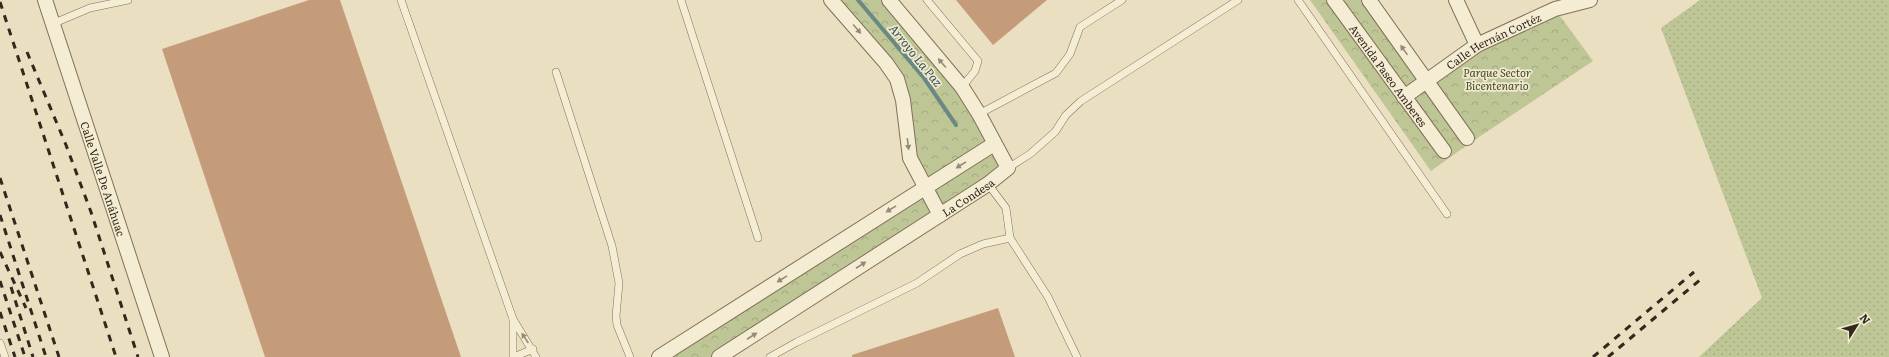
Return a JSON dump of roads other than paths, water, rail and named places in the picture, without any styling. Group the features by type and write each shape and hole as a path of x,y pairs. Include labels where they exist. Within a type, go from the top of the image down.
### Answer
{"street":[{"name":"Calle Valle De Anáhuac","path":"45,0 162,357"},
{"name":"La Condesa","path":"832,0 886,62 897,79 903,100 910,158 924,188 940,215 988,184 1008,168"},
{"path":"889,0 962,87 980,114 994,144 1008,168"},
{"name":"Avenida Paseo Amberes","path":"1334,0 1444,151"},
{"path":"1369,0 1467,138"},
{"path":"1456,0 1477,45"},
{"name":"Calle Hernán Cortéz","path":"1404,97 1477,45 1553,4 1590,0"},
{"path":"659,357 994,144"},
{"path":"719,357 940,215"}],"lane":[{"path":"52,24 90,8 128,0"},
{"path":"401,0 512,319 533,349 536,357"},
{"path":"681,0 758,238"},
{"path":"927,0 978,61 975,72 962,87"},
{"path":"980,114 1056,73 1070,54 1080,27 1122,0"},
{"path":"1008,168 1030,154 1055,132 1066,115 1081,101 1238,0"},
{"path":"1298,0 1448,214"},
{"path":"556,72 612,246 619,283 616,316 617,325 630,357"},
{"path":"988,184 1006,208 1010,238 1048,297 1077,357"},
{"path":"770,357 797,342 918,283 960,254 983,244 1010,238"},
{"path":"512,319 514,357 533,349"},
{"path":"0,343 5,357"}],"waterway":[{"name":"Arroyo La Paz","path":"858,0 924,78 956,125"}],"railway":[{"path":"0,2 116,357"},
{"path":"27,52 66,145 91,212 138,357"},
{"path":"0,178 59,357"},
{"path":"0,215 46,357"},
{"path":"0,252 26,308"},
{"path":"1593,357 1694,272"},
{"path":"1608,357 1701,279"},
{"path":"0,281 25,357"},
{"path":"11,287 33,357"},
{"path":"0,312 15,357"}],"park label":[{"name":"Parque Sector Bicentenario","path":"1497,78"}]}
